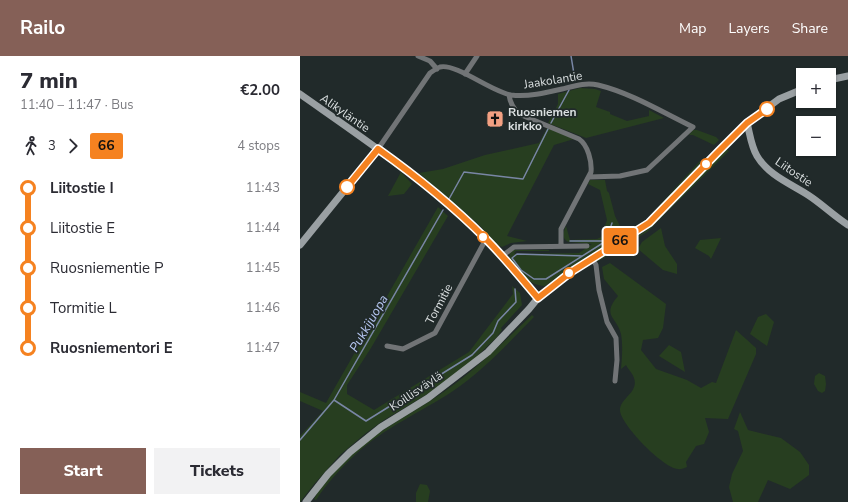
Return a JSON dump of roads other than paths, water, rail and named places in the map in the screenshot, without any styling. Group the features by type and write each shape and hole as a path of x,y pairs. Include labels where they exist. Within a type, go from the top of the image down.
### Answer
{"street":[{"path":"300,244 378,149 430,73 437,68 430,61 418,56"},
{"path":"465,74 477,56"},
{"name":"Jaakolantie","path":"437,68 447,67 509,95 545,93 580,84 596,84 632,97 693,127 647,170 620,176 589,178"},
{"path":"836,79 848,76"},
{"name":"Koillisväylä","path":"306,502 328,474 350,452 381,427 428,398 488,352 538,298 571,272 649,223 747,123 779,99 796,92"},
{"name":"Alikyläntie","path":"300,94 378,149 437,194 486,239 538,298"},
{"path":"509,95 514,109 519,114 583,142 586,145 591,172 561,229 561,246"},
{"name":"Liitostie","path":"747,123 751,142 757,156 765,166 778,177 809,196 848,225"},
{"name":"Tormitie","path":"387,346 403,349 435,333 486,239"},
{"path":"502,256 514,247 587,246"},
{"path":"592,258 596,265 599,290 607,322 616,338 617,360 615,381"}],"waterway":[{"name":"Pukkijuopa","path":"571,56 575,80"},
{"name":"Pukkijuopa","path":"551,123 569,90"},
{"name":"Pukkijuopa","path":"449,199 464,172 523,179 548,129"},
{"name":"Pukkijuopa","path":"300,440 334,400 443,210"},
{"path":"582,256 517,254 512,258 521,270 534,279 546,279 606,241 612,223"},
{"path":"570,241 605,241"},
{"path":"334,400 366,421 472,355 493,333 498,321 516,302 515,289"}],"place":[{"name":"Ruosniemen kirkko","path":"495,119"}]}
